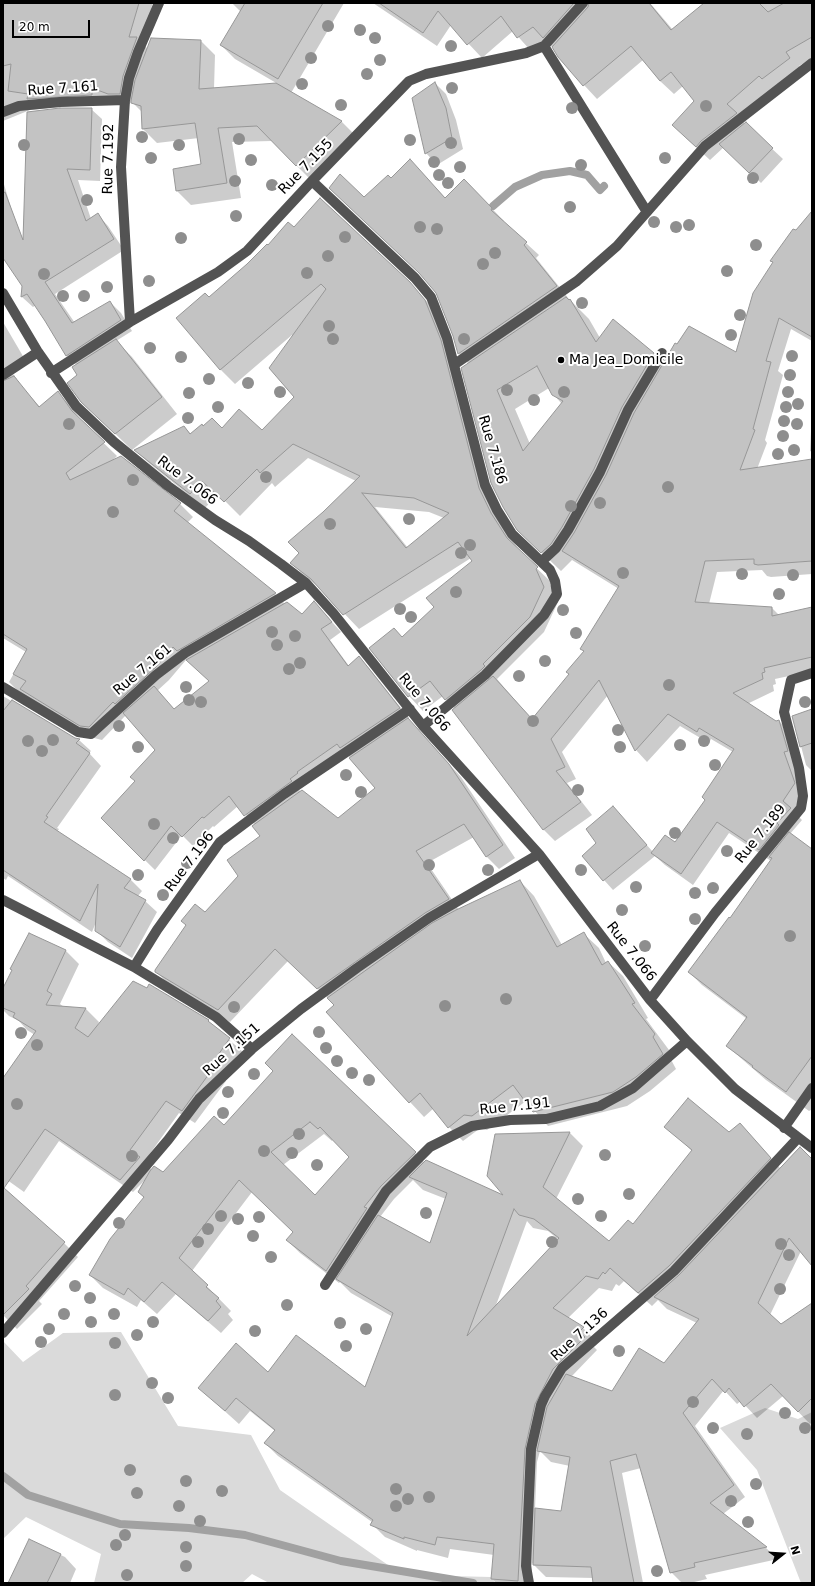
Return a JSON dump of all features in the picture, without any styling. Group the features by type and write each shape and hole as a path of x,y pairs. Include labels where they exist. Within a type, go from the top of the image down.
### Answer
{"street":[{"name":"Rue 7.192","path":"130,322 121,167 125,100 138,52 160,3"},
{"name":"Rue 7.155","path":"51,373 130,322 218,272 247,251 408,81 426,74 526,52 544,46 583,3"},
{"path":"544,46 646,212"},
{"path":"455,364 577,281 617,246 705,146 812,63"},
{"name":"Rue 7.161","path":"3,112 20,106 60,102 125,100"},
{"name":"Rue 7.186","path":"312,182 424,288 438,313 455,364 485,485 497,510 512,534 542,561 550,570 555,582 557,594 544,615 485,675 423,726"},
{"name":"Rue 7.066","path":"3,293 51,373 76,406 114,442 168,486 215,520 275,559 306,584 334,614 423,726 539,854 650,1000 687,1041 735,1089 812,1148"},
{"path":"3,375 38,352"},
{"path":"542,561 556,548 568,530 600,472 628,410 662,353"},
{"name":"Rue 7.161","path":"3,687 78,732 91,734 95,732 156,675 185,653 306,584"},
{"name":"Rue 7.189","path":"650,1000 715,913 801,808 803,796 799,768 784,712 791,680 812,673"},
{"name":"Rue 7.196","path":"134,967 156,930 220,842 284,794 410,710"},
{"name":"Rue 7.151","path":"3,1333 168,1140 199,1099 252,1049 313,1000 429,918 539,854"},
{"path":"3,900 134,967 216,1017 252,1049"},
{"name":"Rue 7.191","path":"325,1285 386,1191 430,1147 472,1126 510,1120 546,1119 600,1106 633,1088 687,1041"},
{"path":"784,1128 812,1088"},
{"name":"Rue 7.136","path":"529,1583 526,1566 531,1448 538,1416 545,1396 562,1368 674,1271 798,1138"}],"shaded area":[{"path":"121,1332 178,1426 251,1435 280,1490 388,1565 410,1575 491,1577 495,1583 269,1583 252,1574 242,1583 94,1583 101,1554 26,1517 3,1539 3,1341 23,1362 63,1333"},
{"path":"765,1408 798,1419 812,1412 812,1583 801,1583 757,1470 720,1428"}],"building":[{"path":"3,3 139,3 129,37 137,37 123,76 120,94 108,94 92,88 92,95 27,99 28,94 8,91 11,64 3,66"},
{"path":"245,3 323,3 278,79 220,45"},
{"path":"379,3 574,3 543,38 533,27 517,38 501,16 467,45 438,11 423,33"},
{"path":"589,3 649,3 671,30 704,3 759,3 768,12 784,3 812,3 812,37 786,52 790,58 762,79 759,76 727,104 737,113 701,141 696,147 672,125 694,101 671,72 660,81 631,46 583,86 558,57 552,47 588,7"},
{"path":"151,38 201,40 199,89 276,83 342,121 296,166 257,126 218,128 227,183 176,191 173,169 201,164 195,123 142,129 141,106 131,103 135,80"},
{"path":"435,82 446,108 452,138 425,154 412,98"},
{"path":"60,108 92,108 90,170 67,169 86,221 98,213 114,239 45,282 72,323 110,301 121,320 66,356 27,294 21,297 22,286 3,258 3,193 5,192 23,240 27,112"},
{"path":"746,122 773,148 749,173 719,144"},
{"path":"410,159 445,198 464,179 492,208 491,210 527,242 524,245 557,286 458,354 453,336 436,293 419,273 329,188 340,174 364,197 388,175 391,178"},
{"path":"320,198 410,282 425,300 441,340 479,488 491,513 507,538 538,567 536,569 544,587 530,617 483,664 485,666 481,670 445,700 430,681 408,697 369,648 394,628 402,637 434,607 426,598 472,561 458,542 343,615 311,579 290,563 299,553 288,542 323,512 360,476 293,444 260,473 257,469 224,502 202,481 190,494 134,450 184,426 190,434 212,418 222,428 239,409 262,430 294,397 269,368 326,289 321,284 220,370 176,318 205,293 209,297 247,264 267,244 268,245 288,222 294,227","holes":["362,493 414,498 449,513 406,548"]},
{"path":"812,211 812,337 779,318 766,361 771,362 753,429 755,430 740,470 812,459 812,561 758,565 754,564 754,559 705,561 695,602 772,607 772,616 812,607 812,657 764,668 765,672 762,673 763,679 733,693 776,721 779,720 788,751 784,752 795,783 783,801 791,808 777,823 779,825 759,850 717,822 681,874 651,853 665,835 675,842 705,800 702,797 734,749 699,728 697,732 668,714 635,751 599,680 551,739 565,767 556,771 581,802 543,830 452,710 493,676 532,719 569,674 566,672 584,651 580,649 619,586 562,551 574,533 606,475 634,413 675,343 677,344 689,326 736,352 753,293 773,262 770,261 793,229 796,230"},
{"path":"566,297 569,300 570,299 596,342 613,319 654,353 622,407 594,469 562,527 551,544 541,553 517,530 491,483 461,368","holes":["537,366 552,395 563,401 523,451 497,390"]},
{"path":"116,339 162,397 115,434 81,402 67,383 77,375 72,367"},
{"path":"14,376 39,407 58,391 72,411 105,442 66,473 70,480 121,456 181,503 174,511 276,593 177,651 173,647 156,667 115,704 113,702 89,727 80,726 20,689 26,681 13,674 27,649 3,634 3,381"},
{"path":"314,601 332,622 321,629 348,666 359,656 400,708 340,748 337,744 297,772 298,773 290,779 292,781 244,816 229,796 204,818 202,817 182,837 171,826 144,861 101,818 135,781 130,777 155,750 123,713 154,686 174,709 209,681 186,660 287,602 302,614"},
{"path":"12,700 75,738 80,739 76,743 90,753 46,816 48,817 44,822 131,879 124,888 146,900 120,947 95,931 98,884 80,921 3,870 3,711"},
{"path":"812,709 812,743 800,747 792,716"},
{"path":"408,718 449,764 503,845 486,857 464,824 416,851 449,899 425,913 317,989 275,949 218,1010 155,972 186,925 181,921 195,904 205,912 238,876 227,860 260,836 252,826 302,790 338,818 375,788 349,758"},
{"path":"613,806 647,845 603,881 582,856 596,843 586,829"},
{"path":"789,832 812,849 812,1056 786,1092 726,1046 747,1017 688,972 729,917 730,918 772,858 769,857"},
{"path":"520,880 557,947 584,932 602,965 608,961 635,1003 632,1004 655,1034 653,1037 663,1054 636,1077 613,1092 533,1112 513,1085 472,1116 464,1115 448,1128 420,1093 409,1103 326,1012 334,1005 327,998 432,923"},
{"path":"29,933 66,950 47,991 52,994 46,1005 86,1008 75,1028 88,1037 133,981 147,988 149,984 209,1020 208,1021 230,1038 211,1065 214,1067 182,1111 166,1101 130,1150 140,1157 120,1180 45,1129 4,1188 65,1242 26,1286 29,1289 3,1315 3,1078 36,1031 13,1017 15,1013 3,1008 3,988 12,970 10,969"},
{"path":"292,1034 416,1152 381,1186 364,1207 367,1208 326,1271 286,1240 293,1232 239,1180 179,1258 208,1285 206,1287 219,1298 216,1301 221,1307 208,1321 162,1282 144,1302 128,1288 124,1295 89,1275 110,1239 144,1197 138,1192 154,1166 163,1172 214,1116 224,1125 273,1071 265,1063","holes":["310,1122 318,1129 320,1127 349,1157 315,1195 271,1152"]},
{"path":"688,1098 729,1132 740,1123 771,1158 669,1266 638,1293 610,1268 605,1274 603,1272 598,1279 586,1276 553,1308 584,1327 579,1332 585,1337 553,1369 535,1404 525,1449 518,1581 491,1579 494,1544 437,1537 435,1545 404,1537 404,1539 370,1525 373,1520 264,1443 275,1430 236,1398 225,1411 198,1388 236,1343 268,1372 296,1335 365,1387 393,1313 336,1279 378,1215 430,1243 447,1193 409,1177 426,1160 503,1195 487,1176 495,1134 570,1132 543,1187 609,1241 628,1220 633,1224 692,1150 664,1127","holes":["514,1209 519,1215 534,1219 559,1238 467,1336"]},
{"path":"800,1147 812,1159 812,1266 789,1238 758,1303 781,1324 812,1303 812,1398 798,1412 771,1384 744,1407 729,1388 725,1393 712,1379 683,1413 734,1485 710,1503 767,1547 694,1563 695,1567 670,1573 636,1454 610,1461 634,1583 593,1583 591,1567 533,1565 535,1508 561,1511 570,1457 537,1451 547,1407 566,1374 612,1391 639,1348 664,1363 699,1319 654,1297 679,1275"},
{"path":"29,1539 61,1554 47,1583 8,1583"}],"waterway":[{"path":"493,206 515,187 542,175 570,171 587,175 600,190 604,186"},
{"path":"3,1476 28,1495 120,1524 189,1528 245,1535 341,1561 473,1583"}],"place":[{"name":"Ma Jea_Domicile","path":"561,360"}]}
